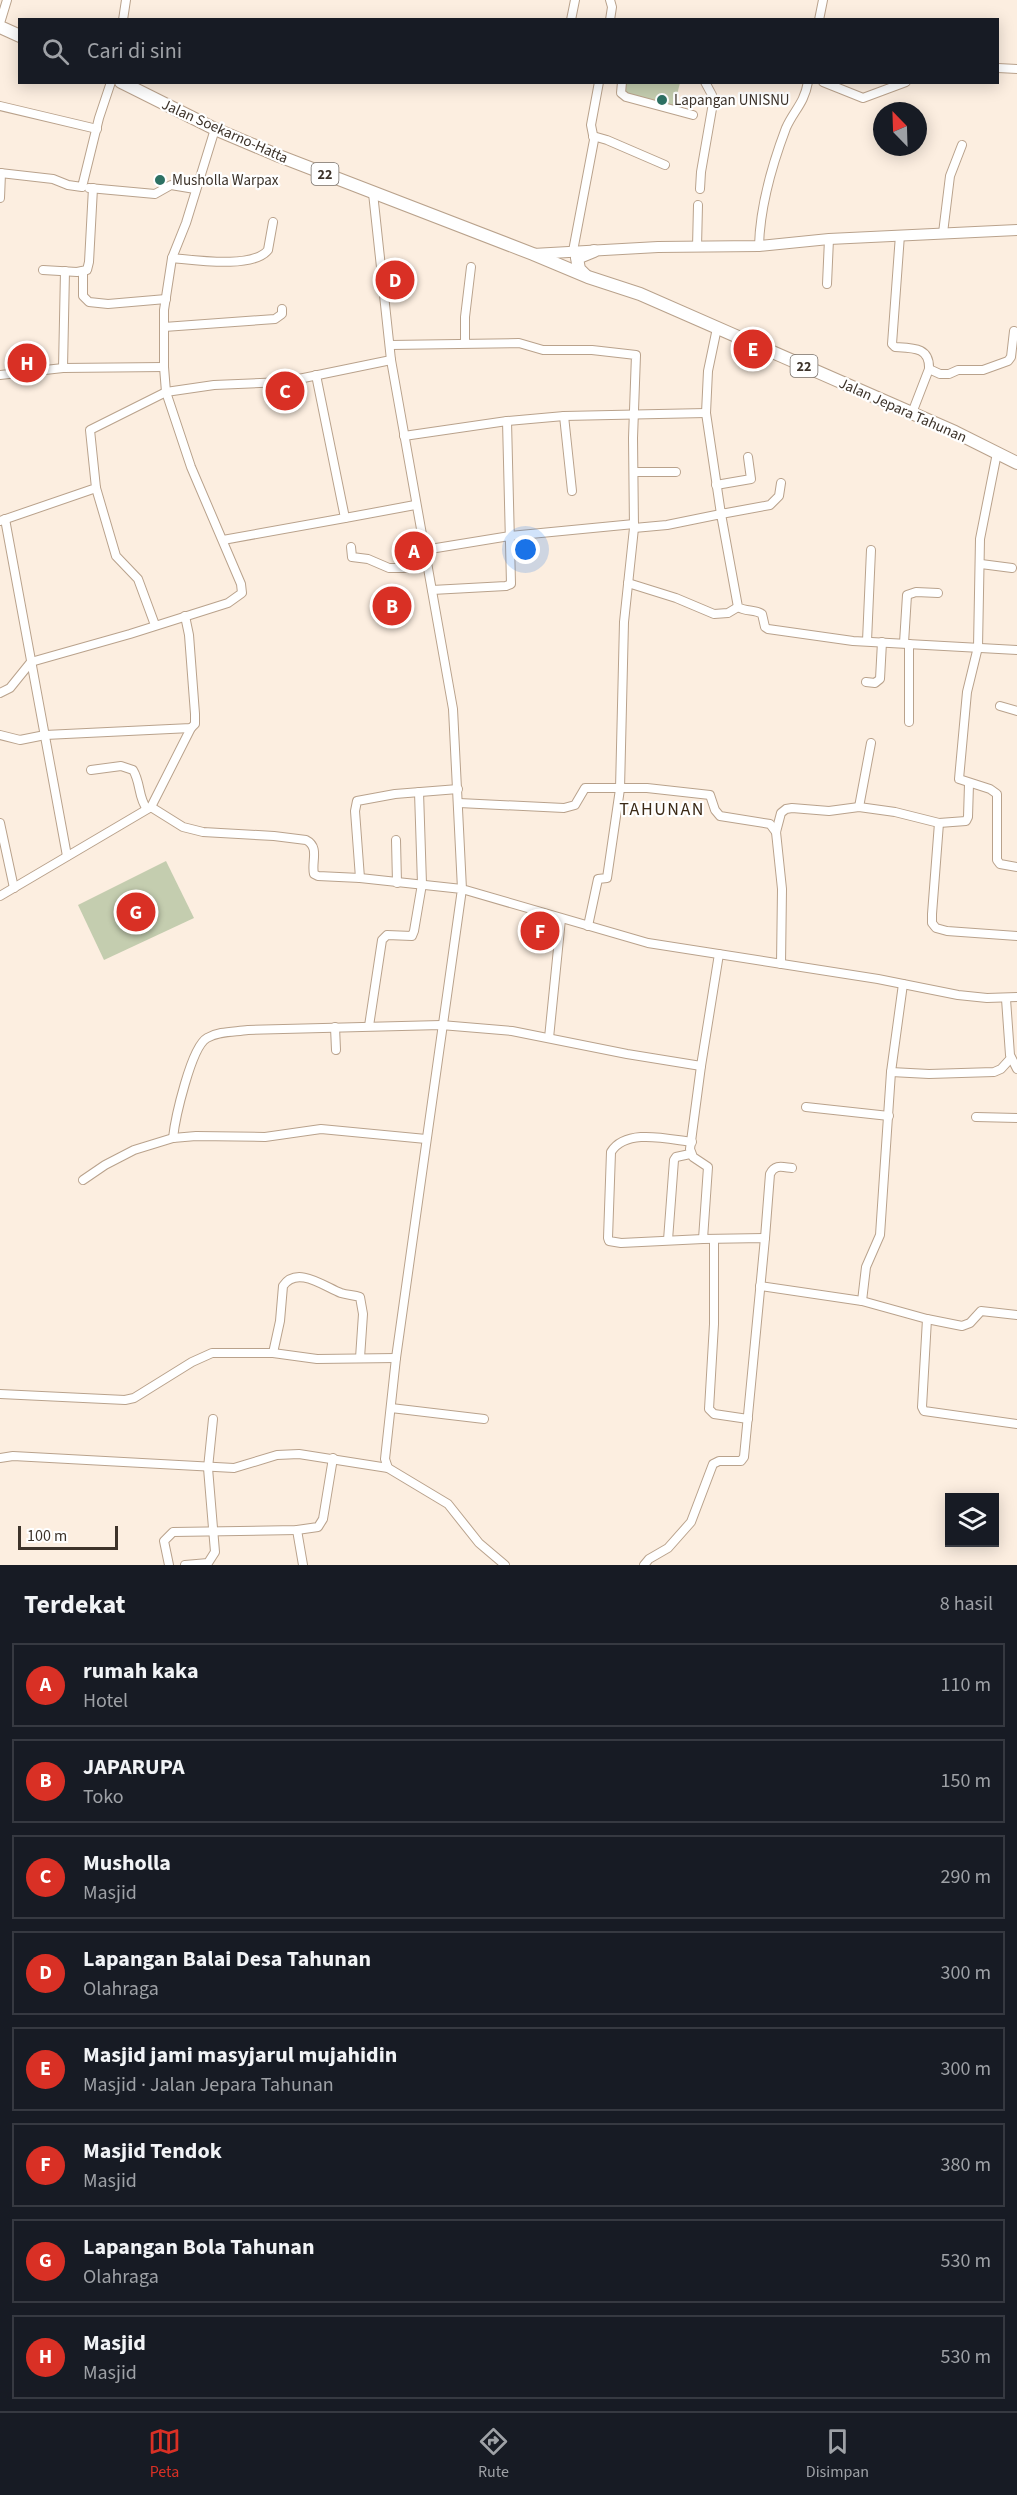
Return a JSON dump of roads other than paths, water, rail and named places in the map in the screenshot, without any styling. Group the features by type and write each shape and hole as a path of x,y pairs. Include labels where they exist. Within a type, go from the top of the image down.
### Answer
{"highway":[{"path":"0,27 18,35"},
{"name":"Jalan Soekarno-Hatta","path":"125,84 215,129 533,254"},
{"path":"588,277 579,269 578,258 594,251"},
{"name":"22","path":"533,254 588,277"},
{"name":"Jalan Jepara Tahunan","path":"588,277 640,294 912,413 1017,463"}],"main road":[{"path":"533,254 759,246 829,239 1017,230"}],"street":[{"path":"0,22 7,0"},
{"path":"123,18 126,0"},
{"path":"572,18 575,0"},
{"path":"610,0 612,7 610,18"},
{"path":"819,18 823,0"},
{"path":"999,68 1017,69"},
{"path":"82,187 110,84"},
{"path":"573,251 593,136 591,125 599,84"},
{"path":"622,84 621,93 626,97 693,115"},
{"path":"700,189 713,103 706,84"},
{"path":"759,246 760,228 770,181 785,130 802,104 807,84"},
{"path":"828,84 863,98 901,84"},
{"path":"0,106 97,129"},
{"path":"0,693 10,688 31,662 228,603 242,593 241,584 191,467 166,392 164,367 166,299 172,258 186,223 215,129"},
{"path":"593,136 665,165"},
{"path":"943,233 950,176 962,145"},
{"path":"0,198 1,173 53,178 68,185 82,187 155,194 171,185 195,189"},
{"path":"44,270 83,272 87,270 93,188"},
{"path":"373,192 391,360 453,709 462,889 441,1025 396,1358 385,1459 388,1468"},
{"path":"697,247 698,205"},
{"path":"172,258 239,261 258,258 268,250 273,222"},
{"path":"900,235 892,344 895,347 921,351 930,359 929,369 912,413"},
{"path":"827,284 829,239"},
{"path":"465,343 465,317 471,267"},
{"path":"63,368 65,271"},
{"path":"83,272 84,296 88,302 108,304 166,299"},
{"path":"164,327 275,319 282,314 282,309"},
{"path":"717,328 708,371 706,413 716,485 738,607 745,611 752,610 762,614 765,627 768,629 867,641 1017,650"},
{"path":"929,369 940,374 949,374 966,369 983,370 1008,361 1011,357 1014,331"},
{"path":"390,345 526,343 543,350 592,350 636,355 633,415 634,526 628,583 620,789 607,878 598,879 588,926"},
{"path":"155,626 138,579 116,556 96,488 90,430 166,392 214,385 284,382 391,360"},
{"path":"0,375 63,368 164,367"},
{"path":"316,375 345,518"},
{"path":"404,436 507,421 564,416 706,413"},
{"path":"564,416 572,491"},
{"path":"432,590 509,585 507,421"},
{"path":"997,453 980,539 978,647 967,692 960,781 990,789 997,794 999,800 997,860 1000,864 1017,867"},
{"path":"716,485 752,479 748,457"},
{"path":"635,472 676,472"},
{"path":"424,550 510,536 667,525 770,505 779,496 781,483"},
{"path":"67,856 2,520 96,488"},
{"path":"223,540 415,505"},
{"path":"351,547 352,557 369,560 388,568 427,565"},
{"path":"867,641 871,550"},
{"path":"981,564 1012,568"},
{"path":"628,583 676,598 714,614 728,612 738,607"},
{"path":"909,722 908,596 916,592 938,593"},
{"path":"0,896 149,808 195,724 189,635 185,616"},
{"path":"867,682 875,683 880,679 882,642"},
{"path":"1000,706 1017,711"},
{"path":"0,735 20,740 45,735 191,728"},
{"path":"859,807 871,743"},
{"path":"91,770 121,766 133,770 138,780 142,804 183,827 203,832 255,834 306,840 314,849 313,868 316,876 360,878 462,889 648,943 958,995 1006,999 1017,997"},
{"path":"781,964 782,889 776,832 781,813 786,809 829,811 859,807 895,812 939,823 966,821 969,784"},
{"path":"459,803 564,808 575,805 585,788 667,789 710,795 715,810 720,816 770,824 776,832"},
{"path":"360,878 356,802 372,797 458,789"},
{"path":"369,1026 382,940 387,935 412,936 422,884 419,792"},
{"path":"0,823 14,888"},
{"path":"939,823 932,923 936,928 958,932 1017,936"},
{"path":"396,840 397,883"},
{"path":"549,1038 561,919"},
{"path":"690,1154 719,954"},
{"path":"862,1301 866,1267 880,1235 891,1072 903,984"},
{"path":"1006,999 1011,1059 1017,1069"},
{"path":"172,1138 198,1046 207,1038 218,1033 248,1030 441,1025 512,1031 701,1066"},
{"path":"335,1027 336,1050"},
{"path":"891,1072 929,1074 994,1072 1001,1069 1011,1059"},
{"path":"806,1107 889,1116"},
{"path":"976,1117 1017,1118"},
{"path":"83,1180 134,1150 172,1138 265,1137 321,1129 426,1139"},
{"path":"692,1142 648,1137 627,1139 619,1143 611,1152 607,1232 609,1241 621,1243 765,1238"},
{"path":"690,1154 708,1169 703,1239"},
{"path":"668,1240 674,1160 676,1157 690,1154"},
{"path":"644,1565 649,1559 668,1548 691,1522 713,1464 719,1461 744,1459 770,1174 778,1166 792,1168"},
{"path":"714,1239 714,1324 709,1409 714,1414 748,1419"},
{"path":"273,1353 280,1320 283,1286 290,1280 304,1278 320,1281 341,1293 360,1297 363,1314 360,1358"},
{"path":"760,1286 862,1301 927,1320 962,1326 969,1323 977,1312 981,1311 1017,1315"},
{"path":"927,1320 923,1409 926,1412 1017,1424"},
{"path":"0,1394 125,1400 134,1398 205,1355 225,1352 273,1353 317,1359 396,1358"},
{"path":"391,1408 484,1419"},
{"path":"185,1565 208,1563 213,1558 216,1549 208,1468 213,1419"},
{"path":"0,1458 13,1456 234,1468 282,1454 305,1454 388,1468 448,1504 479,1543 505,1565"},
{"path":"169,1565 164,1541 169,1534 297,1530 318,1527 322,1522 333,1458"},
{"path":"297,1530 303,1565"}],"place":[{"name":"Lapangan UNISNU","path":"662,100"},
{"name":"Musholla Warpax","path":"160,180"},
{"name":"Lapangan Balai Desa Tahunan","path":"395,280"},
{"name":"Masjid jami masyjarul mujahidin","path":"753,349"},
{"name":"Masjid","path":"27,363"},
{"name":"Musholla","path":"285,391"},
{"name":"rumah kaka","path":"414,551"},
{"name":"JAPARUPA","path":"392,606"},
{"name":"Lapangan Bola Tahunan","path":"136,912"},
{"name":"Masjid Tendok","path":"540,931"}],"district":[{"name":"TAHUNAN","path":"662,809"}]}
